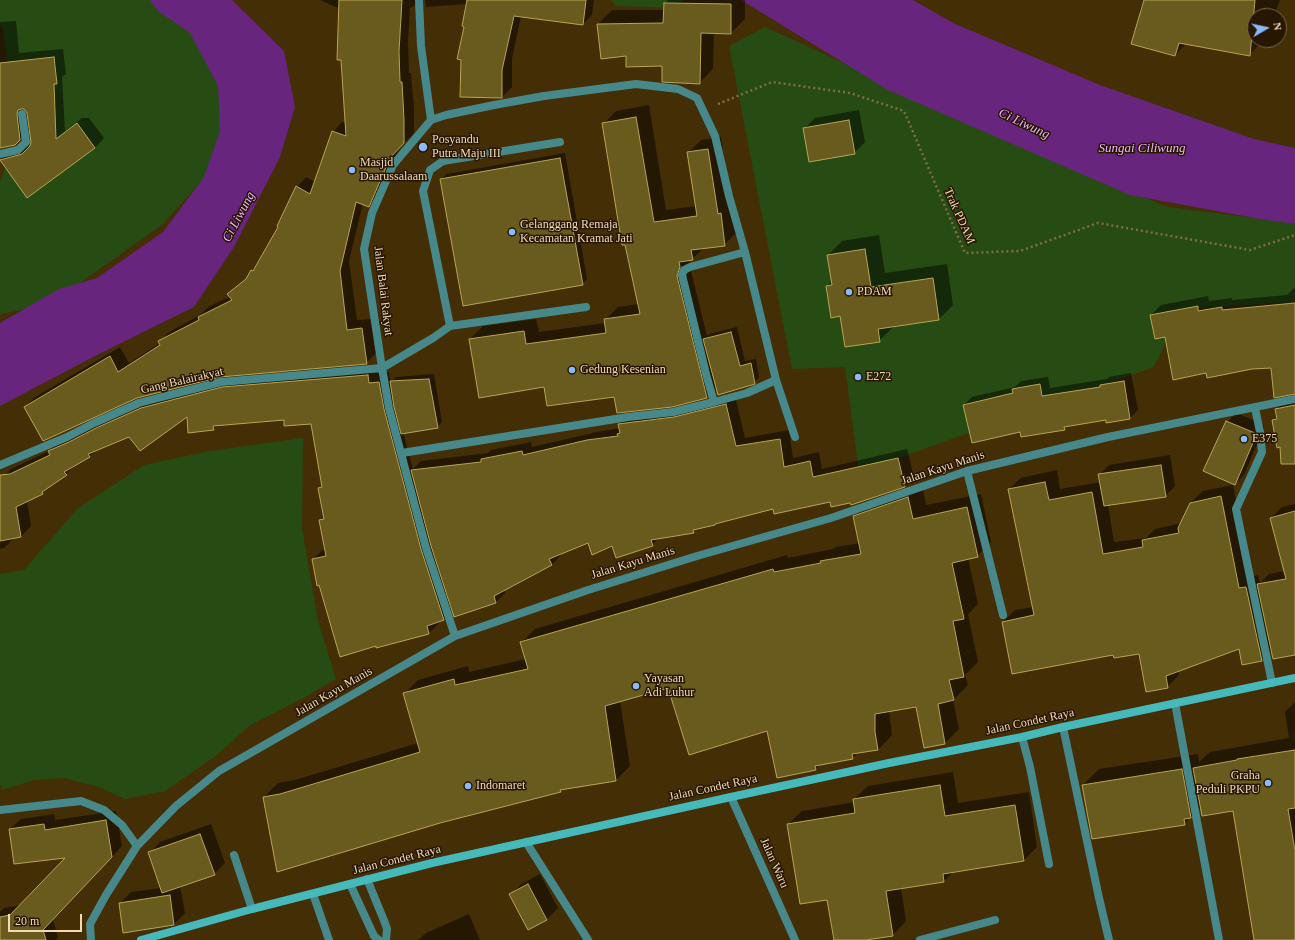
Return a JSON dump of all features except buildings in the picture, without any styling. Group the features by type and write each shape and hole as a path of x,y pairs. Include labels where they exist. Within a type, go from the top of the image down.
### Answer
{"street":[{"path":"419,0 421,46 431,120 453,114 544,96 636,84 678,89 696,98 703,109 715,136 776,380 795,437"},
{"path":"0,154 18,150 26,142 22,114"},
{"name":"Jalan Balai Rakyat","path":"431,120 393,165 372,213 364,249 389,408 426,548 455,636"},
{"path":"450,326 423,191 430,170 443,161 560,142"},
{"path":"714,402 682,275 684,270 690,267 745,252"},
{"path":"382,368 433,338 450,326 586,306"},
{"name":"Gang Balairakyat","path":"0,465 67,437 94,422 150,400 221,382 382,368"},
{"path":"402,453 614,419 673,412 747,393 776,380"},
{"name":"Jalan Kayu Manis","path":"91,940 90,924 106,895 137,846 176,806 219,771 455,636 588,590 697,556 831,518 967,471 1108,437 1295,399"},
{"path":"1255,408 1262,452 1236,509 1272,683"},
{"path":"967,471 1003,615"},
{"name":"Jalan Condet Raya","path":"141,940 367,879 526,842 889,763 1022,737 1295,678"},
{"path":"1175,703 1219,940"},
{"path":"1063,727 1109,940"},
{"path":"1022,737 1030,767 1049,864"},
{"name":"Jalan Waru","path":"731,797 795,940"},
{"path":"0,810 81,801 104,810 122,825 137,846"},
{"path":"526,842 588,940"},
{"path":"234,855 252,909"},
{"path":"367,879 387,929 386,940"},
{"path":"350,884 374,936 379,940"},
{"path":"313,894 329,940"},
{"path":"920,940 996,920"}],"path":[{"name":"Trak PDAM","path":"703,109 772,82 850,93 904,111 966,253 1020,251 1098,223 1250,250 1295,235"}],"green space":[{"path":"0,0 186,0 217,69 236,143 163,224 49,305 0,314 0,181 6,166 55,122 10,79 2,25 0,25"},
{"path":"611,0 683,0 679,8 617,6"},
{"path":"765,27 951,112 1167,207 1295,223 1295,302 1182,309 1154,367 859,472 845,367 792,369 729,46"},
{"path":"303,438 302,528 318,621 336,679 249,726 217,755 165,791 125,799 99,787 64,778 34,780 2,790 0,783 0,574 24,570 77,509 144,465 210,451"}],"water":[{"name":"Ci Liwung","path":"150,0 232,0 284,51 295,107 280,157 234,247 194,307 95,356 0,406 0,323 59,289 97,278 163,232 204,177 220,131 218,86 190,33 158,11"},
{"name":"Sungai Ciliwung","path":"741,0 913,0 953,23 1100,85 1254,139 1295,148 1295,224 1130,195 888,90"}],"place":[{"name":"Posyandu Putra Maju III","path":"423,147"},
{"name":"Masjid Daarussalaam","path":"352,170"},
{"name":"Gelanggang Remaja Kecamatan Kramat Jati","path":"512,232"},
{"name":"PDAM","path":"849,292"},
{"name":"Gedung Kesenian","path":"572,370"},
{"name":"E272","path":"858,377"},
{"name":"E375","path":"1244,439"},
{"name":"Yayasan Adi Luhur","path":"636,686"},
{"name":"Graha Peduli PKPU","path":"1268,783"},
{"name":"Indomaret","path":"468,786"}]}
